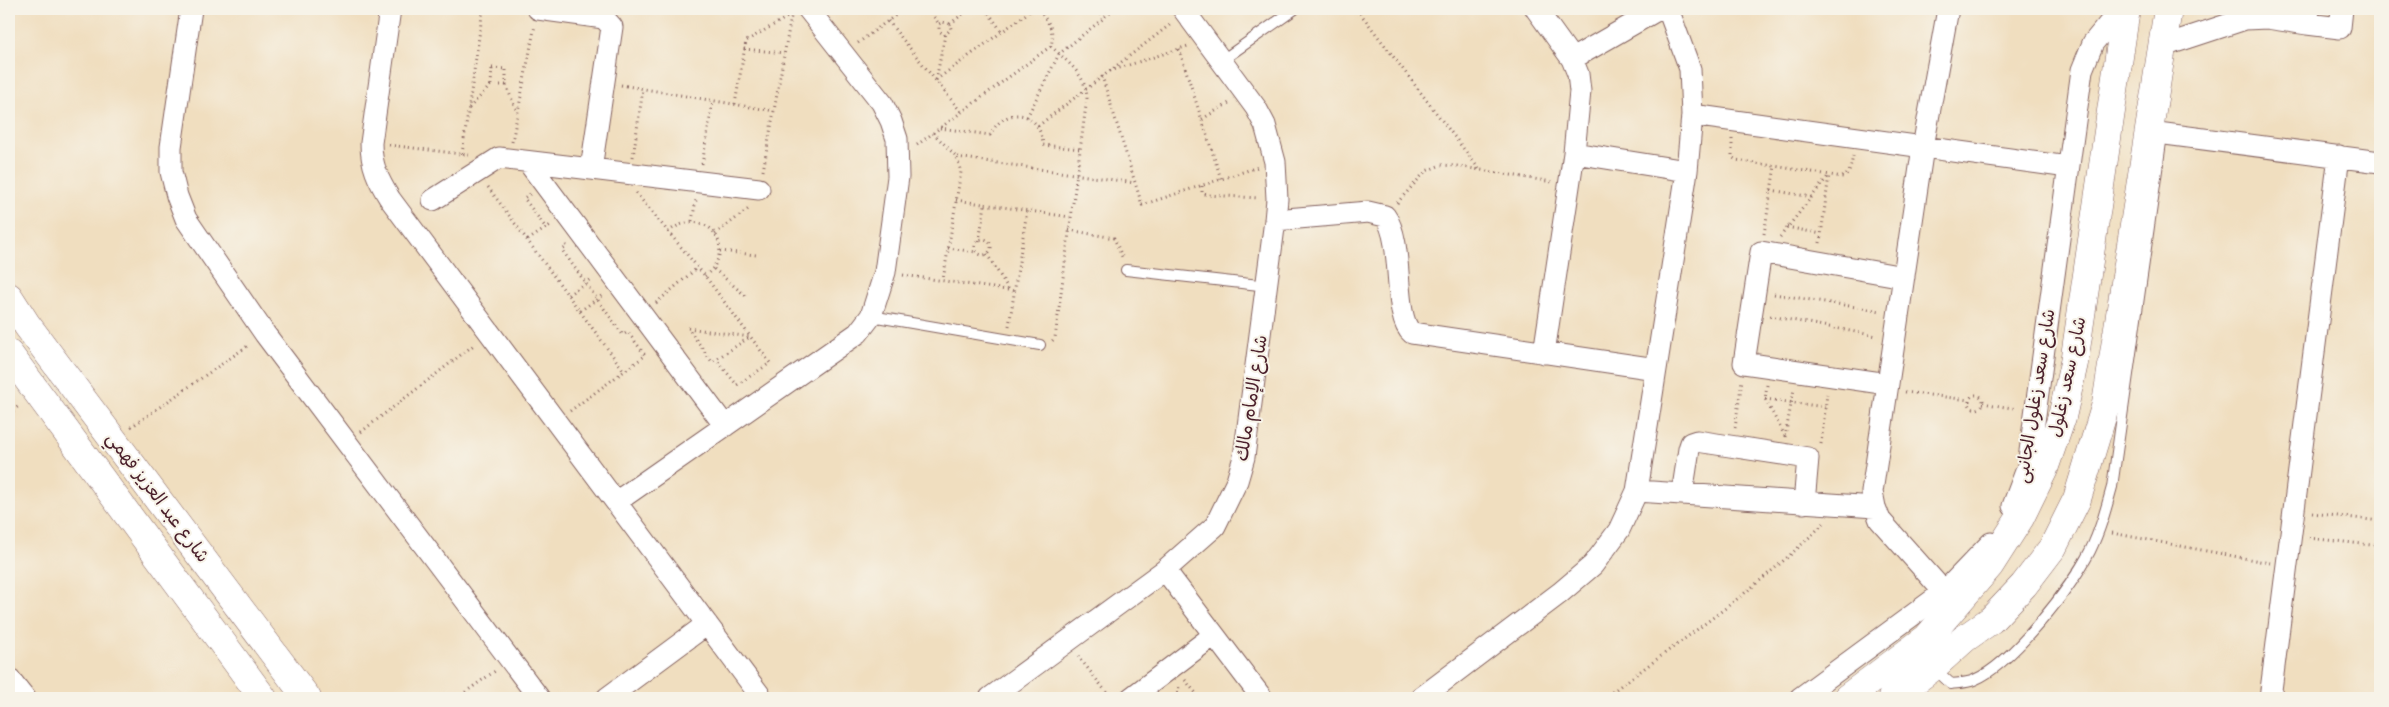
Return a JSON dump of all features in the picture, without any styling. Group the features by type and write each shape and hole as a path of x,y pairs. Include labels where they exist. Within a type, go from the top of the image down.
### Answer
{"main road":[{"name":"شارع سعد زغلول","path":"1847,698 1926,638 1990,565 2020,518 2044,469 2062,417 2074,364 2126,9"},
{"path":"1892,698 1933,667 1964,639 1991,620 2024,585 2054,547 2077,499 2106,404 2156,133 2168,9"},
{"name":"شارع عبد العزيز فهمي","path":"9,297 18,326 114,439 307,698"},
{"name":"شارع عبد العزيز فهمي","path":"9,354 263,698"}],"street":[{"path":"191,9 171,147 171,172 186,219 265,334 539,698"},
{"path":"390,9 371,143 371,162 377,179 762,698"},
{"path":"538,9 604,18 610,22 612,27 591,169"},
{"path":"1536,9 1572,59 1578,74 1580,91 1574,153 1544,352"},
{"path":"1572,59 1659,9"},
{"path":"1422,698 1560,593 1593,565 1619,530 1637,491 1687,172 1692,115 1690,69 1668,9"},
{"path":"1944,592 1880,520 1872,492 1923,148 1948,9"},
{"name":"شارع سعد زغلول الجانبى","path":"1800,698 1944,592 1988,548 2005,523 2019,495 2028,466 2082,70 2086,56 2093,43 2121,9"},
{"path":"2163,46 2245,18 2268,13 2308,16 2340,28 2342,9"},
{"name":"شارع الإمام مالك","path":"990,698 1165,570 1215,526 1237,481 1248,431 1268,286 1277,199 1275,162 1265,125 1245,93 1184,11"},
{"path":"616,502 841,346 858,333 871,316 885,272 899,158 897,139 882,103 843,54 799,12"},
{"path":"1692,115 2068,167"},
{"path":"2156,133 2380,162"},
{"path":"1574,153 1687,172"},
{"path":"2270,698 2339,156"},
{"path":"512,160 558,223 613,276 725,426"},
{"path":"433,200 477,172 512,160 759,189"},
{"path":"1275,220 1368,212 1385,216 1394,233 1403,309 1408,330 1412,333 1656,370"},
{"path":"1888,387 1744,363 1764,253 1904,277"},
{"path":"1682,494 1691,443 1697,441 1732,446 1814,448 1804,503"},
{"path":"1637,491 1875,507"},
{"path":"1165,570 1262,698"},
{"path":"607,698 707,624"},
{"path":"1130,698 1214,635"},
{"path":"9,678 25,698"}],"lane":[{"path":"1221,61 1294,9"},
{"path":"1933,667 1951,684 1975,680 1995,666 2052,609 2090,551 2114,478 2156,133"},
{"path":"1126,270 1268,286"},
{"path":"871,316 1040,345"}],"path":[{"path":"462,154 483,9"},
{"path":"371,143 512,160 518,114 538,9"},
{"path":"792,9 799,12"},
{"path":"843,54 904,9"},
{"path":"928,9 939,24 939,31 945,35"},
{"path":"950,24 969,9"},
{"path":"986,9 1002,32"},
{"path":"936,80 1034,9"},
{"path":"899,158 1051,46 1054,36 1052,27 1038,9"},
{"path":"1098,9 1104,17"},
{"path":"1027,117 1059,54 1114,9"},
{"path":"1357,9 1480,170"},
{"path":"1038,126 1184,11"},
{"path":"735,104 746,41 799,12"},
{"path":"715,234 756,203 784,53 799,12"},
{"path":"888,21 961,112"},
{"path":"939,24 943,22 950,24"},
{"path":"936,80 945,35 952,29 950,24"},
{"path":"1107,72 1206,40"},
{"path":"1040,345 1050,343 1055,338 1087,98 1087,88 1081,75 1051,46"},
{"path":"744,49 784,53"},
{"path":"1179,49 1221,179"},
{"path":"468,108 491,85 492,68 506,69 506,85 518,114"},
{"path":"1102,76 1142,205 1275,162"},
{"path":"604,81 774,111"},
{"path":"491,85 506,85"},
{"path":"643,88 625,173 668,232 705,276 770,363 737,385 716,359"},
{"path":"1202,119 1245,93"},
{"path":"692,221 714,100"},
{"path":"940,128 990,136 995,125 1004,118 1015,115 1027,117 1038,126 1044,145 1080,148"},
{"path":"1734,120 1732,157 1736,160 1842,177 1847,175 1850,170 1856,138"},
{"path":"933,133 957,157 961,172 943,280"},
{"path":"957,157 1135,183"},
{"path":"1385,216 1426,171 1441,166 1480,170 1569,185"},
{"path":"1764,253 1775,166"},
{"path":"477,172 624,371"},
{"path":"1764,253 1788,227 1829,175"},
{"path":"1817,262 1829,175"},
{"path":"525,186 530,194 524,198 546,228"},
{"path":"1202,186 1202,193 1208,195 1277,199"},
{"path":"1771,190 1812,197"},
{"path":"956,200 1070,217"},
{"path":"976,252 976,244 979,241 985,205"},
{"path":"1007,339 1012,290 1027,212"},
{"path":"668,232 678,224 692,221 705,225 715,234 720,251 714,269 705,276"},
{"path":"528,240 546,228 558,223"},
{"path":"1788,227 1821,234"},
{"path":"1069,230 1114,238 1126,270"},
{"path":"562,239 567,247 562,250 597,299 623,335 628,332 645,355"},
{"path":"979,241 990,243 991,247 987,254"},
{"path":"948,248 976,252 983,255 987,254"},
{"path":"720,251 756,255"},
{"path":"987,254 1012,290"},
{"path":"642,314 697,268"},
{"path":"714,269 747,297"},
{"path":"885,272 1012,290"},
{"path":"568,295 585,282 613,276"},
{"path":"580,311 597,299 613,276"},
{"path":"1756,291 1899,314"},
{"path":"1752,313 1895,339"},
{"path":"688,328 750,337 712,362 688,328"},
{"path":"348,442 490,333"},
{"path":"114,439 265,334"},
{"path":"556,422 662,342"},
{"path":"1732,446 1744,363"},
{"path":"1768,367 1765,399 1785,437 1794,439"},
{"path":"1785,437 1797,371"},
{"path":"1814,448 1825,407 1830,376"},
{"path":"1888,387 1969,400"},
{"path":"1969,400 1974,394 1978,394 1984,403"},
{"path":"1765,399 1825,407"},
{"path":"1969,400 1969,404 1974,409 1978,409 1984,403"},
{"path":"1984,403 2034,412"},
{"path":"1604,698 1732,603 1797,551 1843,505"},
{"path":"2294,511 2380,521"},
{"path":"2098,531 2287,566"},
{"path":"2291,536 2380,546"},
{"path":"1066,642 1111,698"},
{"path":"457,698 510,659"}]}
